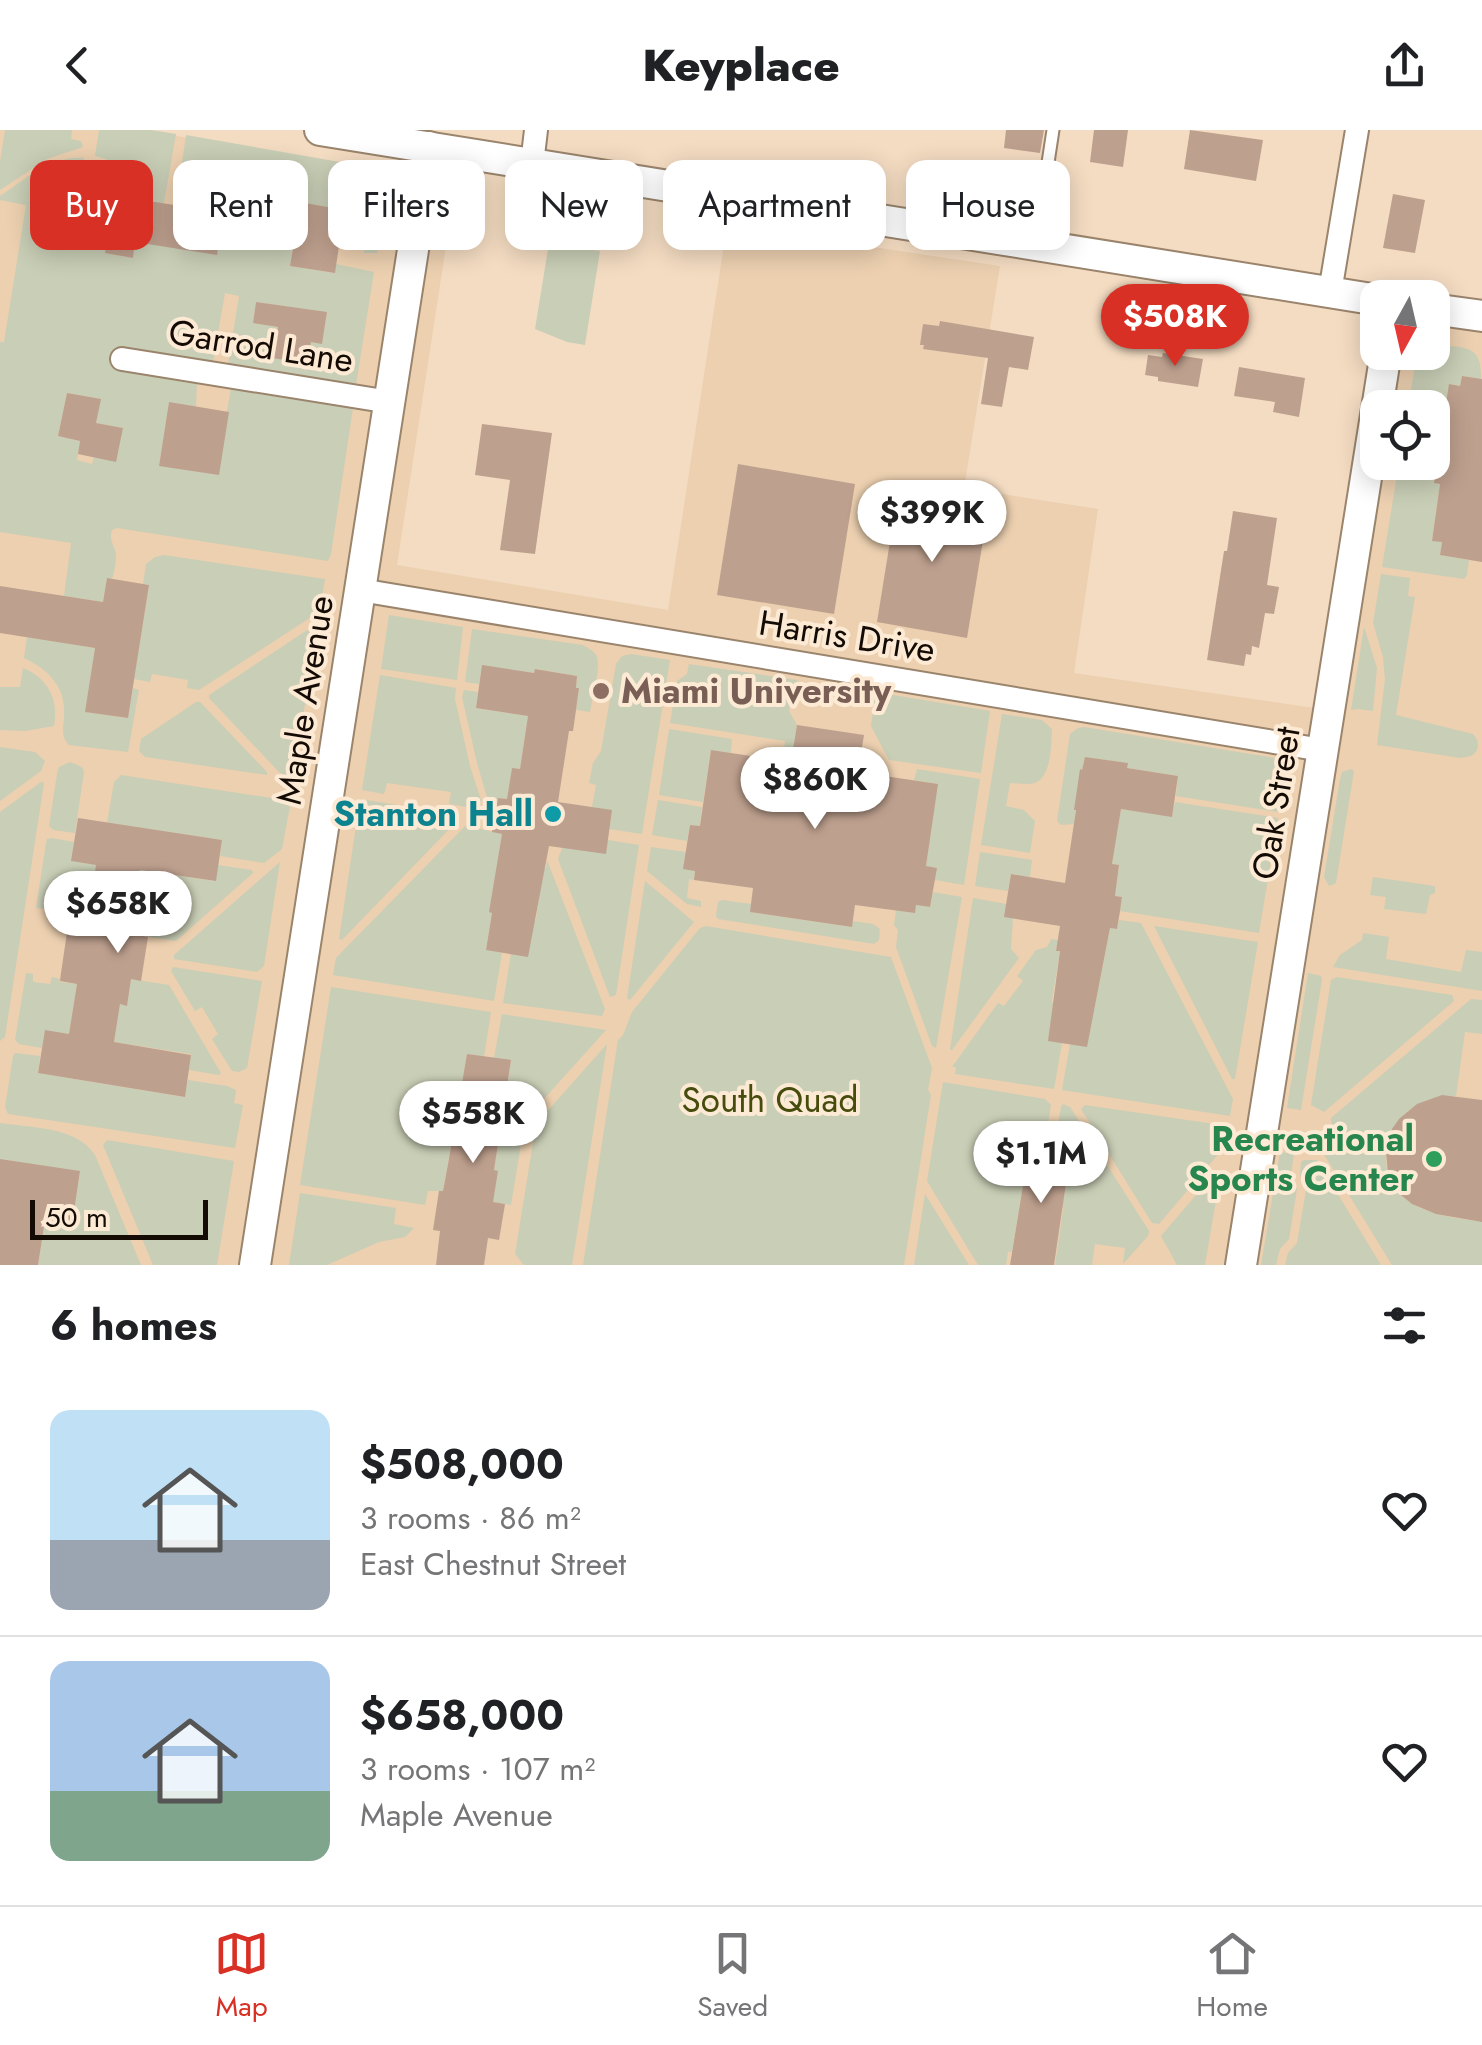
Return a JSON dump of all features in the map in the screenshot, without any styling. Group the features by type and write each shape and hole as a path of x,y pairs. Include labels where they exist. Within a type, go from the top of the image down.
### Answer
{"street":[{"path":"320,130 508,160"},
{"path":"532,160 536,130"},
{"path":"1330,292 1358,130"},
{"name":"Maple Avenue","path":"255,1265 430,147"},
{"path":"643,182 906,224"},
{"path":"1066,250 1360,297"},
{"path":"1450,311 1482,316"},
{"name":"Garrod Lane","path":"122,359 390,402"},
{"name":"Oak Street","path":"1241,1265 1383,370"},
{"name":"Harris Drive","path":"360,590 1322,750"}],"lane":[{"path":"1048,160 1053,130"}],"shaded area":[{"name":"Miami University","path":"0,130 140,130 328,160 328,250 445,250 397,565 668,610 723,250 886,249 1000,266 964,488 1098,509 1074,673 1328,710 1365,480 1450,480 1450,390 1380,390 1383,370 1450,370 1450,311 1482,316 1482,1265 0,1265"}],"green space":[{"path":"5,130 72,130 71,139 81,141 83,147 45,160 30,160 30,170 0,190"},
{"path":"99,130 176,134 164,203 160,203 173,215 173,250 213,250 217,254 218,250 293,250 290,266 334,273 336,264 374,272 356,385 228,364 239,296 225,293 213,362 118,349 197,382 196,407 169,403 159,466 227,412 231,388 353,408 328,561 117,528 111,534 115,568 112,579 107,578 103,602 64,596 71,543 0,532 0,342 4,342 26,205 0,200 0,196 30,176 30,250 105,250 105,253 133,258 134,250 153,250 153,160 95,156","holes":["256,302 327,313 322,343 278,327 253,323","67,393 100,399 96,423 123,428 94,457 92,464 77,460 80,441 58,436"]},
{"path":"186,135 328,160 328,207 308,204 308,160 182,160"},
{"path":"548,250 600,251 585,345 535,329"},
{"path":"1450,346 1468,349 1478,358 1481,379 1462,376 1460,386 1450,384 1449,390 1411,390 1414,370 1450,370"},
{"path":"1396,480 1435,480 1440,484 1432,540 1442,542 1440,555 1469,560 1467,575 1464,579 1382,567"},
{"path":"164,555 325,579 320,608 199,690 187,688 188,680 152,674 150,682 134,679 149,585 143,584 146,564"},
{"path":"1381,574 1410,578 1408,596 1415,597 1396,715 1473,734 1478,746 1471,756 1460,758 1377,745 1385,679 1373,623"},
{"path":"389,615 463,627 457,680 381,669"},
{"path":"318,623 293,780 279,772 209,695"},
{"path":"1364,627 1377,668 1373,711 1351,710"},
{"path":"472,629 583,645 591,650 597,657 598,668 590,712 576,710 577,676 482,666 479,684 465,682"},
{"path":"27,637 95,648 86,712 127,718 133,688 139,690 128,752 69,745 63,735 64,705 59,688 48,673 24,658"},
{"path":"622,656 670,660 642,834 609,829 612,811 592,807 596,785 589,783 593,763 601,751 616,664"},
{"path":"689,664 797,680 800,688 793,693 789,711 797,725 791,765 782,764 785,741 670,723 677,681 687,674"},
{"path":"23,668 50,691 55,707 54,726 0,730 0,687 20,687"},
{"path":"380,675 456,688 455,699 481,800 479,809 449,804 451,792 387,783 384,794 362,790"},
{"path":"464,690 478,692 476,708 528,716 520,769 512,769 507,799 488,801 462,697"},
{"path":"875,692 990,711 981,773 889,760 871,726 874,705 868,698"},
{"path":"196,702 267,775 145,757 139,751 141,739"},
{"path":"1002,714 1042,720 1052,729 1045,774 1032,784 1010,783 1006,806 1024,810 1035,821 1030,853 981,845"},
{"path":"1084,727 1287,760 1279,812 1176,796 1178,776 1085,757 1074,824 1061,825 1057,821 1070,734"},
{"path":"669,729 732,739 731,753 711,750 703,802 659,795"},
{"path":"0,747 35,752 45,761 41,771 0,801"},
{"path":"70,762 84,772 75,833 49,826 59,767"},
{"path":"917,769 980,779 964,885 935,880 936,868 926,866 937,784 914,780"},
{"path":"1354,771 1336,883 1329,886 1324,877 1340,779 1342,772"},
{"path":"121,775 291,801 282,849 264,863 220,856 222,840 107,823 114,782"},
{"path":"44,783 5,1037 0,1041 0,812"},
{"path":"360,799 457,815 458,820 342,940 339,939"},
{"path":"658,800 702,807 700,826 690,825 687,841 652,835"},
{"path":"1175,802 1278,818 1259,933 1120,911 1122,897 1115,896 1119,866 1112,864 1121,809 1172,816"},
{"path":"478,817 476,828 502,834 486,949 502,953 494,1001 333,975 336,958"},
{"path":"51,838 74,842 72,861 96,865 88,915 61,911 62,905 45,902 44,909 36,908 46,843"},
{"path":"608,840 639,845 616,995 610,997 558,859 562,848"},
{"path":"651,847 686,852 695,871 694,880 689,879 687,898 701,901 701,907 687,904 647,871"},
{"path":"980,852 1032,860 1030,877 1011,874 1008,891 975,886"},
{"path":"547,860 605,1009 602,1016 503,1003 511,954 536,919"},
{"path":"280,862 264,966 257,972 174,959 174,955"},
{"path":"218,865 253,873 176,941 138,935 141,912 134,910 140,870 215,881"},
{"path":"1373,877 1435,886 1426,914 1384,909 1386,897 1370,895"},
{"path":"645,881 694,922 630,1000 627,998"},
{"path":"933,892 962,897 936,1048 896,947 898,930 894,925 896,910 914,913 916,905 930,907"},
{"path":"973,898 1006,904 1013,918 1011,949 1019,958 950,1050"},
{"path":"718,902 751,904 751,912 851,927 853,921 873,924 880,929 879,940 874,944 718,919"},
{"path":"1119,920 1141,923 1233,1099 1230,1116 1062,1090 1070,1044 1095,1006 1110,928 1117,929"},
{"path":"1154,926 1258,942 1235,1079 1232,1079"},
{"name":"South Quad","path":"700,928 891,957 932,1068 904,1265 583,1265 618,1040 632,1012"},
{"path":"1363,933 1389,937 1386,959 1461,972 1466,950 1482,952 1482,991 1333,967 1340,955 1362,940"},
{"path":"1051,939 1058,940 1056,950 1060,951 1052,1000 1062,1043 1054,1089 955,1074 956,1067 952,1067 998,1003 1004,1006 1023,981 1017,976 1036,950 1047,947"},
{"path":"173,967 262,981 247,1068 232,1071 212,1039 218,1034 202,1007 195,1011 171,971"},
{"path":"26,973 33,974 33,982 50,984 52,977 77,984 69,1034 45,1031 42,1048 15,1040"},
{"path":"1308,973 1321,976 1322,980 1301,1110 1287,1108"},
{"path":"1337,977 1452,995 1454,1001 1324,1112 1311,1105 1331,980"},
{"path":"131,979 169,985 219,1075 189,1070 191,1054 114,1042 120,1004 127,1005"},
{"path":"331,987 491,1012 484,1057 467,1054 443,1191 428,1191 425,1205 300,1185"},
{"path":"1471,999 1482,1000 1482,1034 1465,1032 1456,1096 1429,1100 1406,1113 1391,1135 1386,1162 1394,1187 1415,1205 1436,1214 1482,1222 1482,1265 1392,1265 1325,1156 1331,1118"},
{"path":"502,1014 606,1030 525,1120 511,1205 493,1202 494,1170 511,1061 494,1058"},
{"path":"607,1044 572,1265 524,1265 515,1254 536,1124"},
{"path":"15,1053 40,1056 38,1073 184,1097 188,1080 227,1086 236,1090 234,1103 243,1105 235,1148 8,1114 5,1107"},
{"path":"943,1082 1045,1099 1051,1105 1045,1145 1030,1143 1012,1252 1008,1252 1006,1265 978,1265 927,1181"},
{"path":"1063,1104 1070,1107 1149,1231 1123,1264 1125,1248 1095,1244 1092,1265 1055,1265 1063,1210 1054,1147"},
{"path":"1085,1105 1228,1126 1225,1144 1159,1224 1152,1223 1081,1109"},
{"path":"0,1123 65,1133 87,1146 95,1155 141,1265 38,1265 45,1220 72,1224 80,1172 0,1159"},
{"path":"107,1140 234,1161 217,1265 153,1265 103,1145"},
{"path":"1280,1152 1294,1154 1291,1174 1297,1189 1289,1239 1280,1249 1276,1265 1261,1265"},
{"path":"1304,1160 1317,1160 1381,1265 1285,1265 1288,1253 1297,1243 1306,1190 1300,1175"},
{"path":"1215,1173 1220,1177 1205,1265 1177,1265 1161,1236"},
{"path":"300,1193 396,1208 394,1224 414,1228 405,1237 379,1242 327,1265 289,1265"},
{"path":"925,1194 969,1265 914,1265"}],"building":[{"path":"1006,130 1044,130 1040,153 1004,148"},
{"path":"1094,130 1128,130 1123,167 1090,162"},
{"path":"1190,130 1263,140 1256,181 1184,169"},
{"path":"1393,194 1425,200 1415,253 1383,248"},
{"path":"153,202 173,205 173,248 153,245"},
{"path":"308,204 328,207 328,250 338,250 335,273 290,266 293,250 308,250"},
{"path":"105,250 134,250 133,258 105,253"},
{"path":"185,250 218,250 217,255"},
{"path":"256,302 327,312 322,344 311,342 307,364 273,358 278,327 253,323"},
{"path":"940,321 1034,337 1028,370 1009,367 1002,407 981,404 988,358 923,349 924,345 920,345 923,324 939,326"},
{"path":"1163,353 1203,359 1198,387 1145,375 1148,355 1162,357"},
{"path":"1239,367 1305,378 1299,417 1273,412 1275,402 1234,396"},
{"path":"1462,376 1482,379 1482,562 1440,555 1442,542 1432,541 1440,484 1434,480 1450,480 1449,384 1460,386"},
{"path":"67,393 101,399 96,423 123,428 116,462 78,454 80,441 58,436"},
{"path":"169,402 229,412 219,475 159,466"},
{"path":"482,424 552,433 535,554 500,550 510,480 475,475"},
{"path":"738,464 855,484 834,614 717,595"},
{"path":"898,492 988,510 967,638 877,622"},
{"path":"1233,511 1277,518 1267,585 1279,587 1274,614 1265,613 1259,648 1252,646 1244,666 1207,660"},
{"path":"107,578 149,585 128,718 85,712 95,648 0,633 0,586 103,602"},
{"name":"Stanton Hall","path":"482,665 577,676 573,731 569,731 558,802 612,810 606,854 549,846 528,957 486,950 502,834 492,832 498,798 507,799 512,768 520,769 528,716 476,708"},
{"path":"797,725 864,735 858,772 938,784 926,866 937,868 930,907 916,905 915,913 855,905 852,927 750,912 753,888 694,880 695,871 683,869 690,825 700,826 711,750 791,762"},
{"path":"1085,757 1178,776 1172,817 1121,809 1112,864 1119,865 1115,896 1122,897 1117,929 1110,928 1087,1047 1048,1041 1060,926 1004,917 1011,874 1065,883 1080,769"},
{"path":"78,818 222,840 216,881 140,870 134,910 141,911 138,935 148,937 141,981 131,979 127,1006 120,1004 114,1042 191,1055 185,1097 38,1073 45,1030 69,1034 77,984 60,981 70,912 88,915 96,865 71,861"},
{"path":"467,1054 511,1060 494,1170 498,1171 493,1202 505,1204 499,1240 488,1238 484,1265 436,1265 440,1231 433,1230"},
{"name":"Recreational Sports Center","path":"1442,1095 1482,1100 1482,1222 1436,1214 1412,1204 1396,1191 1388,1174 1386,1152 1392,1129 1417,1104"},
{"path":"1030,1143 1071,1149 1054,1265 1010,1265"},
{"path":"0,1159 80,1171 72,1225 45,1220 38,1265 0,1265"}],"place":[{"name":"Miami University","path":"601,691"},
{"name":"Stanton Hall","path":"553,814"},
{"name":"Recreational Sports Center","path":"1434,1159"}]}
